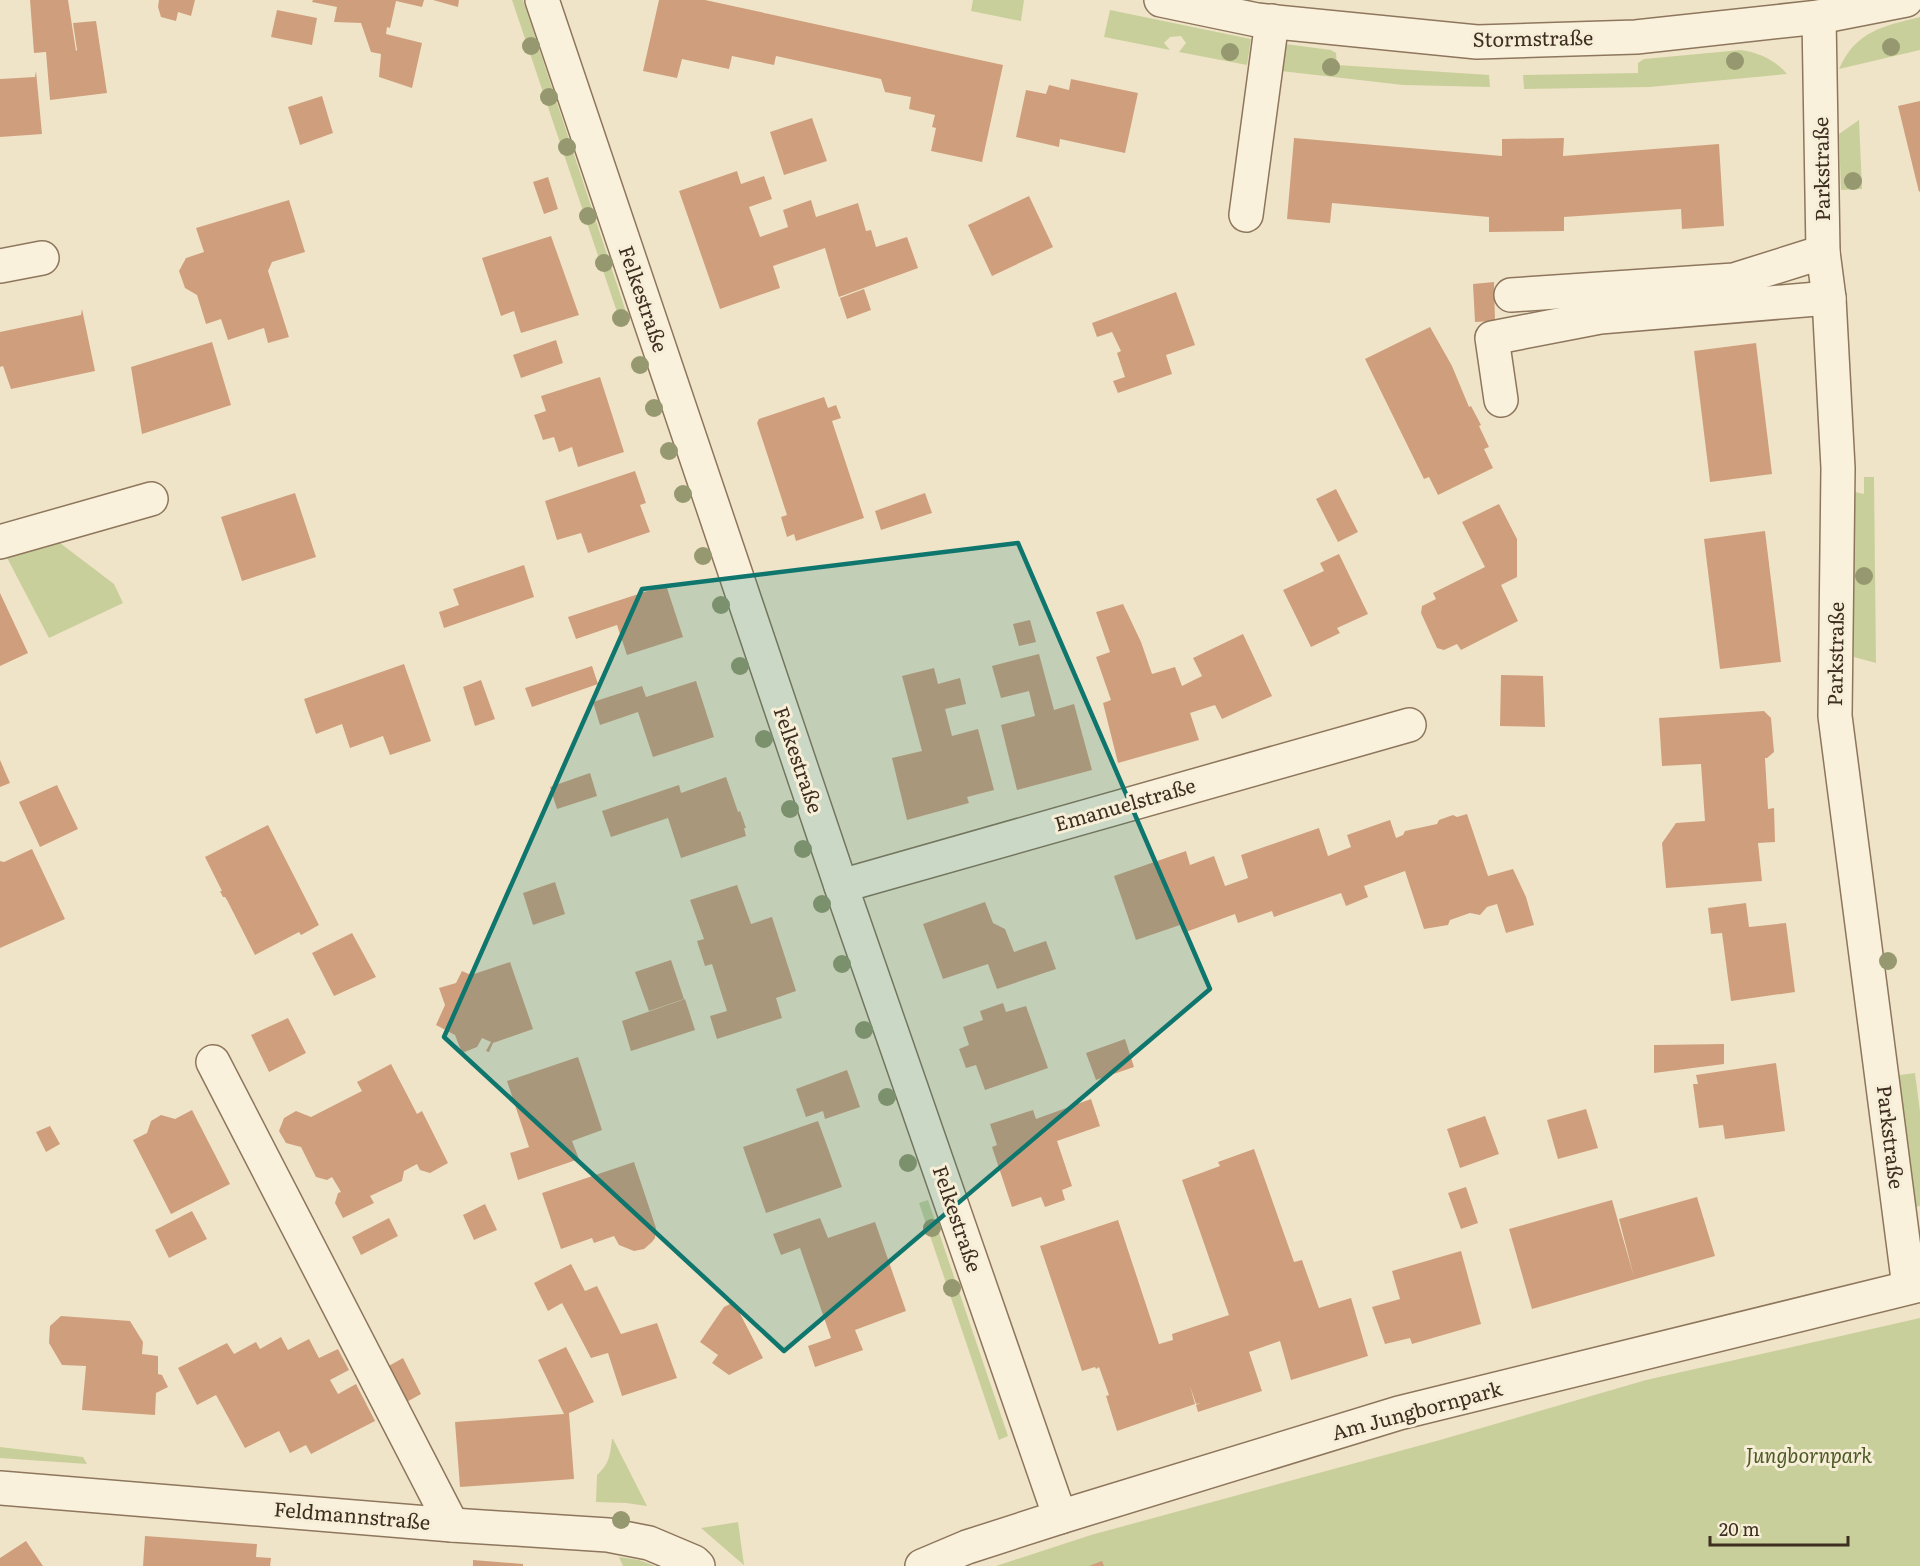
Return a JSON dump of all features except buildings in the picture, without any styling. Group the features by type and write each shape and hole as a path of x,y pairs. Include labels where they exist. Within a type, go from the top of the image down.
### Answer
{"street":[{"name":"Felkestraße","path":"542,0 841,886 1060,1517"},
{"name":"Stormstraße","path":"1161,0 1272,21 1477,42 1636,37 1819,17 1906,0"},
{"name":"Parkstraße","path":"1819,17 1823,252 1829,298 1838,468 1835,716 1915,1286"},
{"path":"1246,214 1272,21"},
{"path":"1511,295 1734,280 1823,252"},
{"path":"0,266 42,258"},
{"path":"1501,400 1492,338 1600,316 1829,298"},
{"path":"0,542 151,499"},
{"name":"Emanuelstraße","path":"841,886 1409,725"},
{"path":"213,1062 452,1525"},
{"name":"Am Jungbornpark","path":"922,1566 967,1547 1060,1517 1399,1413 1915,1286"},
{"name":"Feldmannstraße","path":"0,1488 452,1525 608,1535 649,1543 694,1562 698,1566"}],"highlighted area":[{"path":"1018,543 1210,989 784,1351 444,1037 642,589"}],"green space":[{"path":"512,0 523,0 628,318 620,321"},
{"path":"973,0 1024,0 1021,21 971,11"},
{"path":"1110,10 1251,39 1247,65 1179,52 1186,43 1181,36 1170,37 1164,43 1170,50 1104,37"},
{"path":"1920,17 1920,50 1839,69 1846,56 1862,38 1883,27"},
{"path":"1285,44 1331,50 1336,53 1337,65 1489,75 1490,87 1403,85 1281,71"},
{"path":"1741,50 1767,58 1787,74 1650,87 1524,89 1523,75 1638,73 1638,63 1644,59"},
{"path":"1859,120 1862,189 1841,190 1839,134"},
{"path":"1864,477 1874,477 1876,663 1854,657 1851,491 1864,494"},
{"path":"56,540 114,584 123,603 49,638 5,554"},
{"path":"1915,1073 1920,1112 1920,1206 1910,1208 1893,1076"},
{"path":"928,1200 1008,1436 999,1440 919,1203"},
{"name":"Jungbornpark","path":"1920,1318 1920,1566 996,1566 1091,1535 1440,1440 1646,1380"},
{"path":"612,1439 647,1506 596,1502 597,1475 608,1459"},
{"path":"0,1447 83,1457 87,1464 0,1458"},
{"path":"738,1522 744,1565 745,1566 701,1528"},
{"path":"619,1557 639,1560 655,1566 623,1566"}]}
